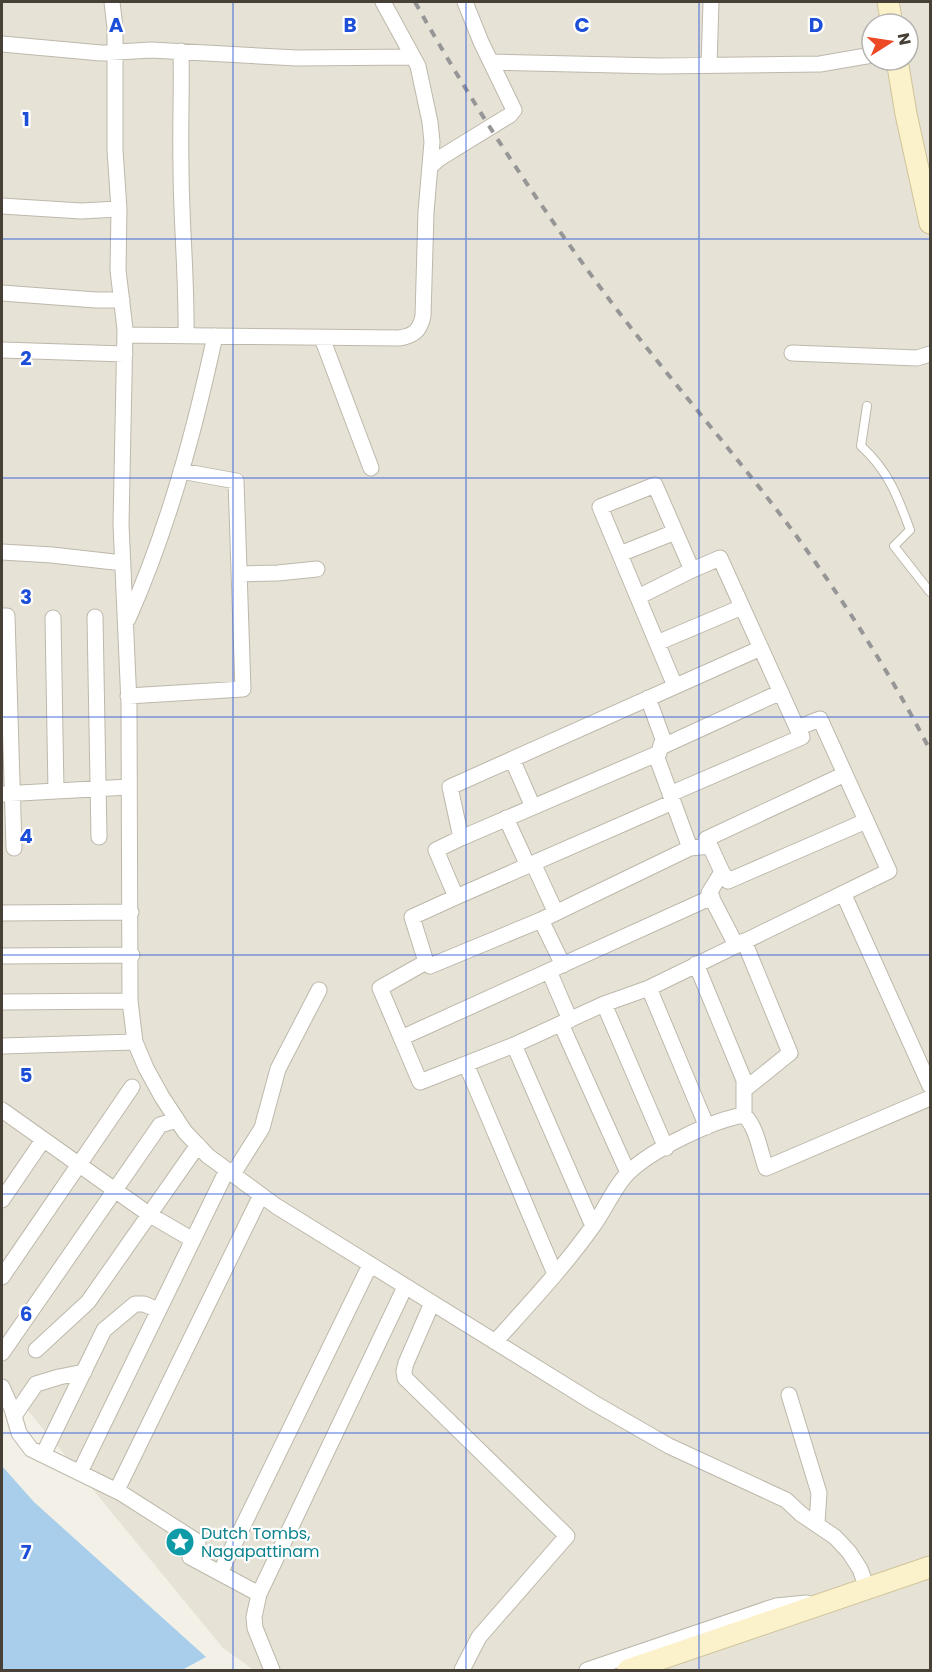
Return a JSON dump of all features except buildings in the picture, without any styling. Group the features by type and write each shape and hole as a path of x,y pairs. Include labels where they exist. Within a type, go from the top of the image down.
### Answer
{"main road":[{"path":"899,72 930,223"},
{"path":"628,1671 930,1567"}],"street":[{"path":"112,2 115,28 118,270 125,335 121,469 128,696 132,955 130,1001 135,1042 146,1068 177,1120 208,1156 276,1206 495,1342 669,1446 786,1500 801,1514 835,1536 860,1569 867,1588"},
{"path":"125,335 399,338 413,334 420,328 423,316 426,212 431,166 430,122 422,79 413,57 383,2"},
{"path":"431,166 440,158 510,115 514,110 490,62 465,2"},
{"path":"709,65 711,2"},
{"path":"2,44 115,53 151,50 297,58 413,57"},
{"path":"181,51 183,105 181,164 186,269 186,336"},
{"path":"490,62 600,65 820,64 860,57"},
{"path":"2,206 81,211 119,209"},
{"path":"2,293 122,300"},
{"path":"126,624 149,572 181,471 198,414 215,336"},
{"path":"322,338 371,468"},
{"path":"2,350 124,354"},
{"path":"792,353 917,358 930,354"},
{"path":"128,696 243,689 236,481 181,471"},
{"path":"675,686 600,507 655,485 692,570"},
{"path":"620,554 675,532"},
{"path":"2,552 123,563"},
{"path":"638,597 720,558 802,737 412,917 426,962 430,966 542,920 690,848 710,846"},
{"path":"239,574 317,569"},
{"path":"657,644 742,607"},
{"path":"2,616 7,616 7,794 14,848"},
{"path":"95,617 99,837"},
{"path":"52,618 56,791"},
{"path":"461,838 450,787 761,648"},
{"path":"456,897 436,850 660,750 781,692"},
{"path":"648,698 663,739 657,758 690,848"},
{"path":"426,962 380,988 420,1082 514,1045 604,1004 649,988 889,871 820,719 797,728"},
{"path":"512,759 533,807"},
{"path":"845,774 706,839 728,881 866,821"},
{"path":"7,794 129,787"},
{"path":"506,818 556,913"},
{"path":"722,872 710,893 740,943 790,1053 744,1090"},
{"path":"843,893 930,1086"},
{"path":"401,1038 712,897"},
{"path":"2,913 131,912"},
{"path":"542,920 556,968 566,1022 628,1173"},
{"path":"2,956 132,955"},
{"path":"696,964 744,1080 744,1115 754,1133 766,1168 930,1098"},
{"path":"649,988 707,1127"},
{"path":"80,1472 193,1240 230,1172 262,1128 278,1069 319,990"},
{"path":"2,1002 130,1001"},
{"path":"604,1004 666,1148"},
{"path":"3,1048 135,1042"},
{"path":"514,1045 593,1226"},
{"path":"466,1064 555,1274"},
{"path":"2,1277 132,1087"},
{"path":"495,1342 555,1274 593,1226 628,1173 666,1148 707,1127 744,1115"},
{"path":"5,1119 43,1140 150,1215 193,1240"},
{"path":"2,1353 160,1125 177,1120"},
{"path":"2,1200 43,1140"},
{"path":"36,1350 88,1302 198,1145"},
{"path":"117,1490 261,1195"},
{"path":"220,1574 370,1265"},
{"path":"272,1671 255,1628 254,1617 260,1594 405,1287"},
{"path":"44,1455 104,1330 135,1304 139,1303 158,1310"},
{"path":"432,1303 406,1364 405,1378 567,1536 479,1637 462,1671"},
{"path":"14,1416 36,1384 84,1372"},
{"path":"2,1387 19,1433 31,1449 117,1490 198,1542 190,1557 260,1594"},
{"path":"789,1395 819,1493 817,1523"},
{"path":"587,1671 776,1606 829,1601"}],"lane":[{"path":"867,406 861,446 875,459 896,491 910,530 894,546 930,592"}],"shaded area":[{"path":"2,2 930,2 930,1670 254,1670 223,1648 2,1379"}],"water":[{"path":"2,1466 34,1502 206,1657 182,1670 2,1670"}],"railway":[{"path":"415,2 487,123 565,239 621,315 766,496 826,577 881,662 930,750"}],"place":[{"name":"Dutch Tombs, Nagapattinam","path":"180,1542"}]}
